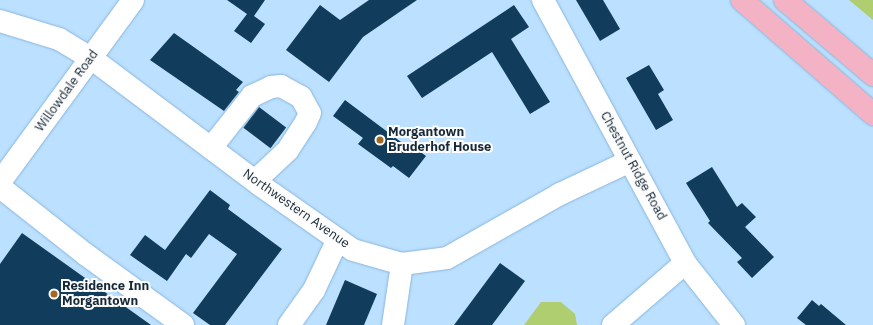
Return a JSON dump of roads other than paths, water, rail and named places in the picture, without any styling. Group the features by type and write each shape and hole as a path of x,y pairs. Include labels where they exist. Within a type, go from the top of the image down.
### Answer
{"main road":[{"path":"742,0 873,114"},
{"path":"785,0 873,75"}],"street":[{"name":"Willowdale Road","path":"0,182 133,0"},
{"name":"Chestnut Ridge Road","path":"543,0 685,263 734,325"},
{"name":"Northwestern Avenue","path":"0,21 59,39 91,58 255,181 353,250 402,264 447,258 560,194 630,161"},
{"path":"211,148 252,96 270,87 281,86 301,96 310,113 306,122 288,150 255,181"},
{"path":"0,187 85,254 183,325"},
{"path":"289,325 314,290 338,239"},
{"path":"613,325 685,263"},
{"path":"393,325 402,264"}],"place":[{"name":"Morgantown Bruderhof House","path":"380,140"},
{"name":"Residence Inn Morgantown","path":"54,294"}]}
